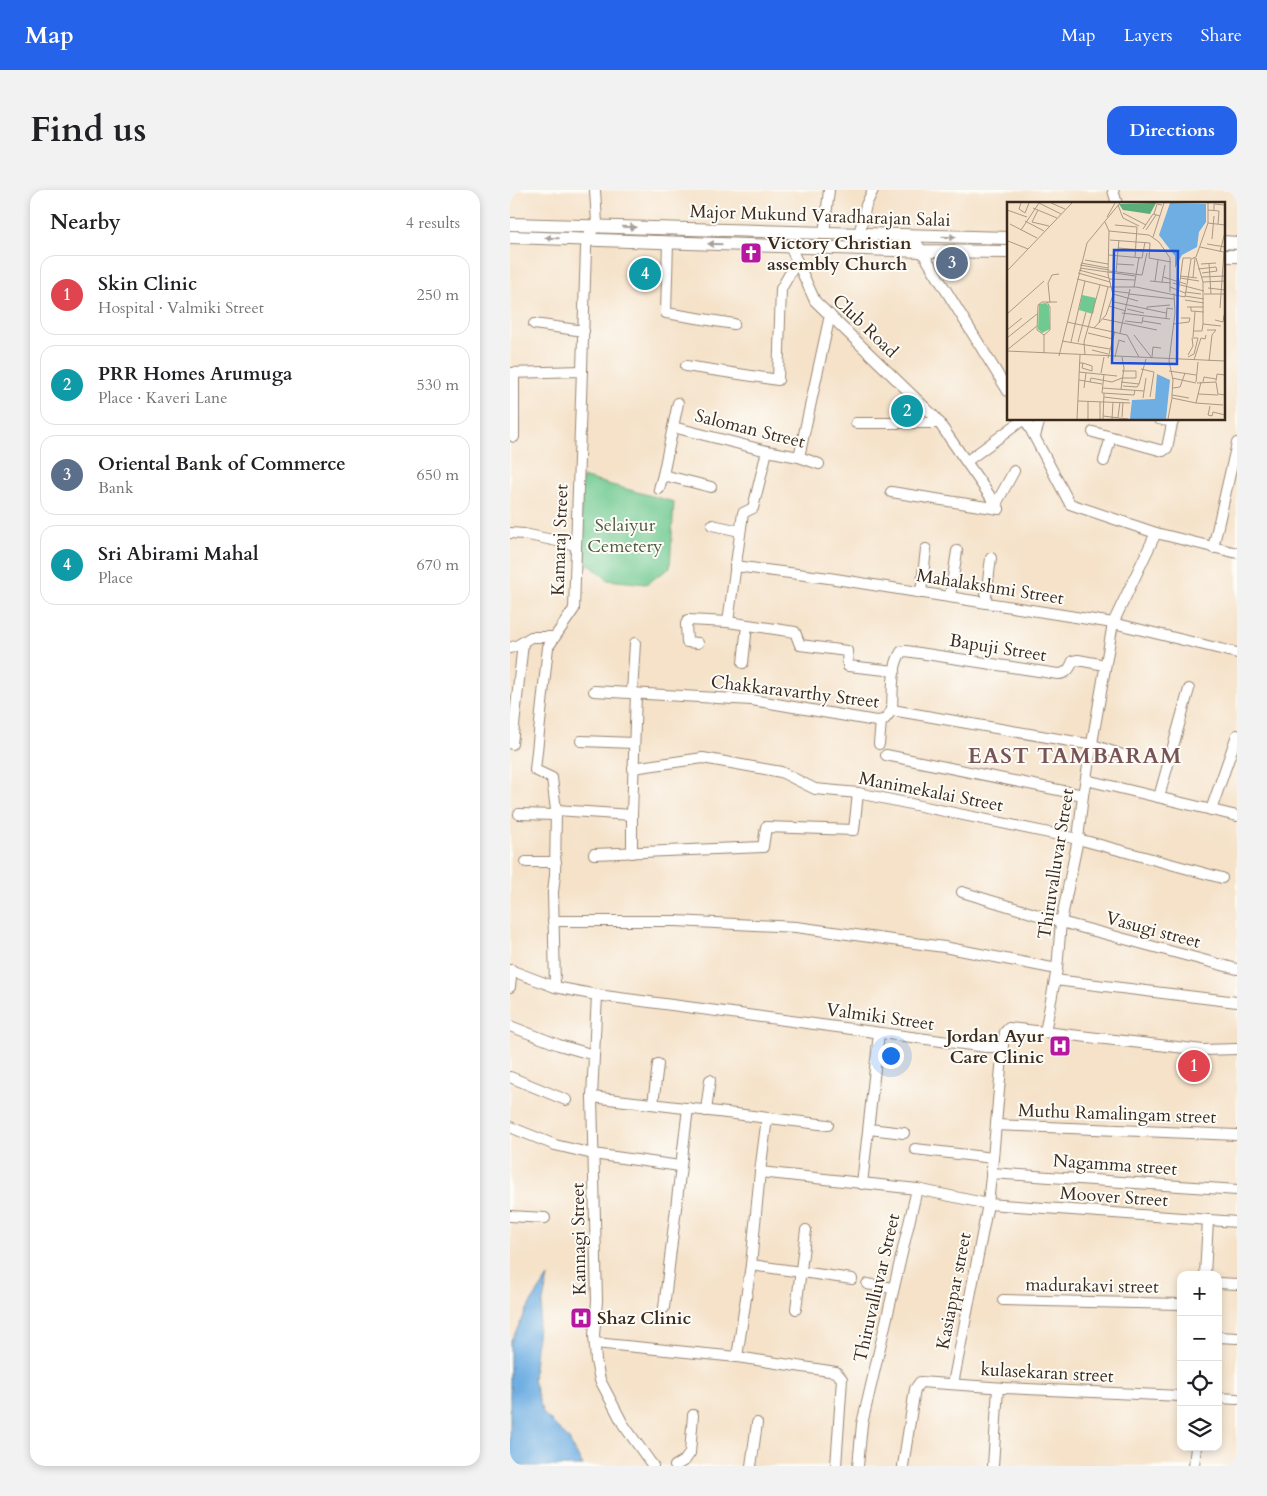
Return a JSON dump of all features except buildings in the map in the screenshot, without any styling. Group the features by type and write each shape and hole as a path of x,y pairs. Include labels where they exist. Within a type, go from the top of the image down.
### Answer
{"main road":[{"name":"Major Mukund Varadharajan Salai","path":"510,224 912,237 1007,238"},
{"name":"Major Mukund Varadharajan Salai","path":"510,237 922,251 1007,252"},
{"path":"1224,242 1237,243"},
{"path":"1224,256 1237,256"}],"street":[{"path":"595,190 595,226"},
{"path":"824,234 828,190"},
{"path":"859,235 866,205 873,190"},
{"path":"1113,190 1117,202"},
{"name":"Kamaraj Street","path":"556,987 553,921 556,812 552,778 535,770 548,646 574,609 587,239 595,226"},
{"path":"912,237 1007,389"},
{"path":"668,242 666,313 734,324"},
{"name":"Club Road","path":"790,246 815,301 937,420 998,506"},
{"path":"686,366 778,380 781,290 797,261"},
{"path":"799,457 830,315"},
{"path":"534,324 584,331"},
{"path":"514,437 512,373 582,371"},
{"path":"660,489 678,403"},
{"path":"856,422 937,420"},
{"path":"967,461 1023,420"},
{"path":"1025,420 1035,436 1070,504 1156,533 1237,553"},
{"path":"1035,436 1040,420"},
{"path":"1094,432 1163,451 1167,448 1173,420"},
{"name":"Saloman Street","path":"673,427 767,451 799,457 819,464"},
{"path":"1104,461 1111,436"},
{"path":"1213,548 1235,462 1237,443"},
{"path":"728,622 743,513 753,508 767,451"},
{"path":"891,492 998,506 1014,472"},
{"path":"663,475 711,486"},
{"path":"712,524 740,530"},
{"path":"510,533 524,534 576,545"},
{"name":"Thiruvalluvar Street","path":"1045,1032 1056,974 1061,922 1078,839 1083,795 1113,623 1156,533"},
{"path":"921,593 926,549"},
{"path":"950,597 957,551"},
{"path":"985,603 991,558"},
{"name":"Mahalakshmi Street","path":"735,566 829,578 1113,623 1237,653"},
{"path":"698,643 687,640 687,621 693,619 728,622 796,632 800,645 848,651 847,665 849,666 895,671"},
{"path":"743,663 747,625"},
{"path":"510,648 523,643 531,637 554,637"},
{"path":"512,744 523,643"},
{"path":"632,852 635,643"},
{"name":"Bapuji Street","path":"892,710 895,671 901,652 906,651 1058,674 1063,674 1070,669 1073,661 1078,660 1105,665"},
{"path":"1159,797 1189,689"},
{"name":"Chakkaravarthy Street","path":"594,691 752,700 881,721 892,710 1093,745 1131,758"},
{"path":"879,744 881,721"},
{"path":"1211,810 1237,735"},
{"path":"581,740 634,743"},
{"path":"886,755 1083,795"},
{"name":"Manimekalai Street","path":"633,768 703,758 781,772 815,789 858,793 1078,839 1222,878"},
{"path":"1086,780 1237,816"},
{"path":"594,854 763,847 766,827 854,830 858,793"},
{"path":"519,814 556,812 632,814"},
{"path":"526,862 556,862"},
{"name":"Vasugi street","path":"962,892 1061,922 1237,969"},
{"path":"553,921 676,921 796,927 944,947 1056,974 1237,1002"},
{"path":"510,987 511,970"},
{"name":"Valmiki Street","path":"511,970 556,987 597,995 986,1047 1003,1045"},
{"name":"Kannagi Street","path":"597,995 592,1097 597,1301 594,1335 596,1361 600,1380 623,1424 653,1466"},
{"path":"510,1026 559,1045 594,1055"},
{"path":"1003,1045 1005,1032 1009,1028 1203,1050 1237,1049"},
{"path":"862,1184 879,1033"},
{"name":"Kasiappar street","path":"953,1384 988,1204 1003,1045"},
{"path":"653,1104 658,1064"},
{"path":"510,1077 566,1100"},
{"path":"706,1111 710,1080"},
{"path":"592,1097 828,1125"},
{"path":"664,1308 688,1108"},
{"path":"737,1357 751,1265 767,1118"},
{"name":"Muthu Ramalingam street","path":"996,1126 1237,1135"},
{"path":"510,1127 555,1145 593,1154 680,1166"},
{"path":"869,1129 904,1134"},
{"path":"915,1149 993,1158"},
{"path":"760,1172 917,1189 988,1204"},
{"name":"Nagamma street","path":"991,1173 1237,1190"},
{"name":"Thiruvalluvar Street","path":"858,1466 862,1424 917,1189"},
{"name":"Moover Street","path":"988,1204 1237,1222"},
{"path":"510,1216 545,1218"},
{"path":"1205,1271 1208,1220"},
{"path":"796,1309 806,1230"},
{"path":"751,1265 852,1279"},
{"path":"1222,1283 1237,1284"},
{"path":"867,1284 893,1288"},
{"name":"madurakavi street","path":"1003,1300 1177,1304"},
{"path":"1222,1337 1237,1338"},
{"path":"595,1343 737,1357 836,1372 842,1379 836,1466"},
{"name":"kulasekaran street","path":"903,1466 916,1389 920,1382 998,1388 1177,1396"},
{"path":"993,1466 998,1388"},
{"path":"1222,1398 1237,1399"},
{"path":"675,1466 685,1460 690,1453 693,1415"},
{"path":"752,1466 757,1423"},
{"path":"1194,1466 1196,1451"}],"green space":[{"name":"Selaiyur Cemetery","path":"582,477 674,502 670,568 646,584 608,580 579,556"}],"water":[{"path":"548,1277 538,1326 533,1380 543,1413 568,1438 583,1466 510,1466 510,1342 530,1304"}],"place":[{"name":"Victory Christian assembly Church","path":"751,253"},
{"name":"Oriental Bank of Commerce","path":"952,263"},
{"name":"Sri Abirami Mahal","path":"645,274"},
{"name":"PRR Homes Arumuga","path":"907,411"},
{"name":"Jordan Ayur Care Clinic","path":"1060,1046"},
{"name":"Skin Clinic","path":"1194,1066"},
{"name":"Shaz Clinic","path":"581,1318"}],"district":[{"name":"EAST TAMBARAM","path":"1075,756"}]}
